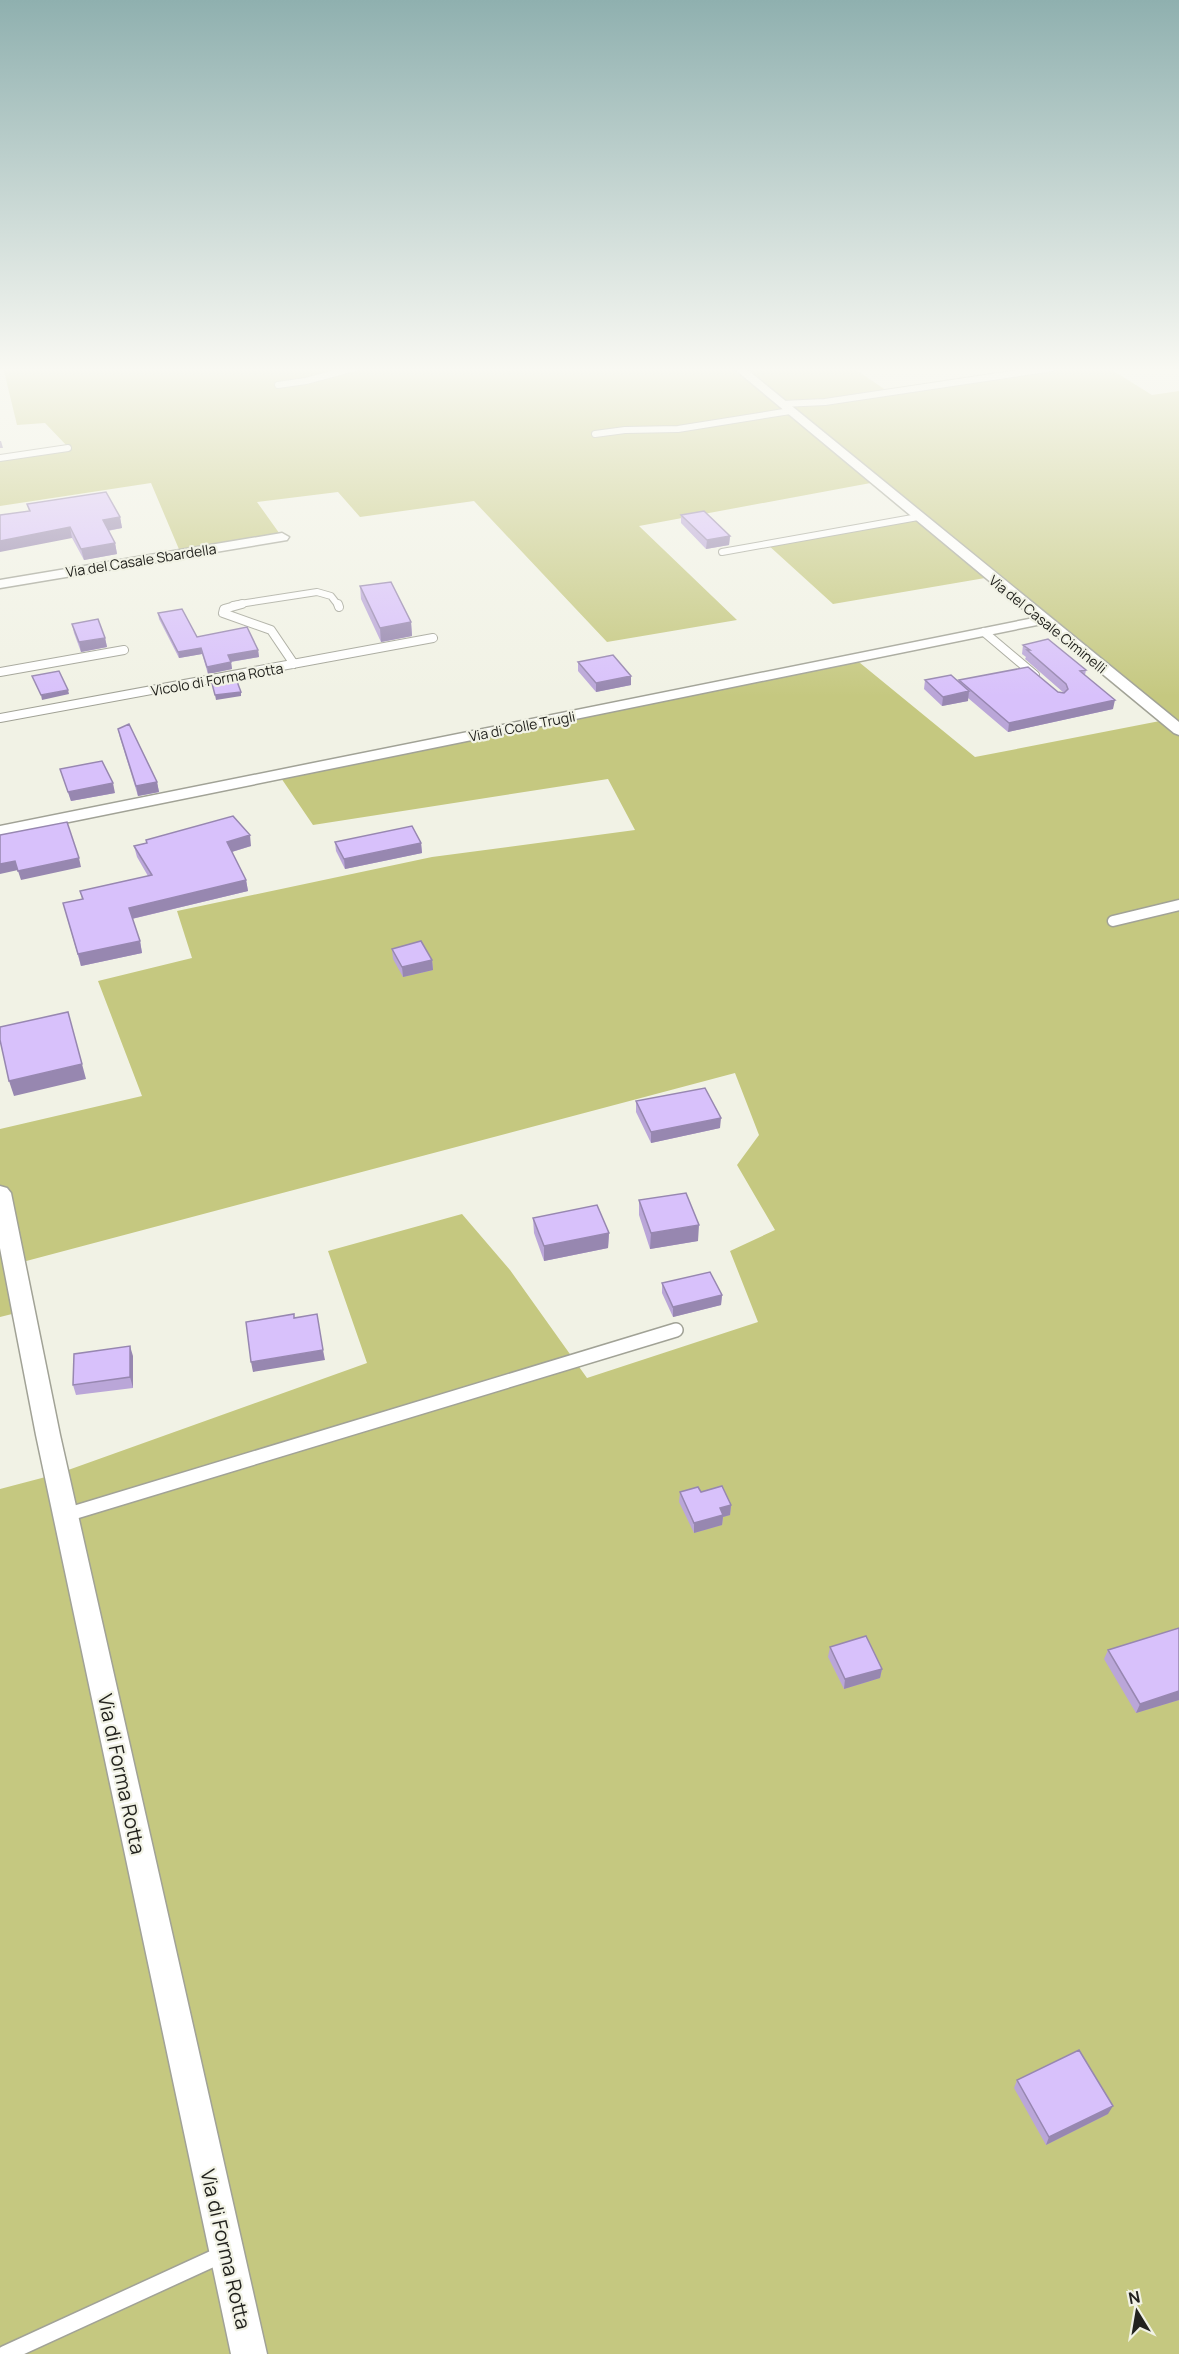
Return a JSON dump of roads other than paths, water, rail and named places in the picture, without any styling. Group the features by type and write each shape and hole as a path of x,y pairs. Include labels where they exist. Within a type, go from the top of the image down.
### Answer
{"street":[{"name":"Via del Casale Ciminelli","path":"869,477 1179,730"},
{"name":"Via del Casale Sbardella","path":"0,584 282,537"},
{"name":"Via di Colle Trugli","path":"0,831 1043,620"},
{"name":"Via di Forma Rotta","path":"0,1193 66,1515 249,2354"}],"lane":[{"path":"722,552 918,517"},
{"path":"294,664 273,632 223,613 224,609 234,605 317,592 334,597 339,608"},
{"path":"984,632 1043,682"},
{"name":"Vicolo di Forma Rotta","path":"0,718 433,638"},
{"path":"0,672 124,650"},
{"path":"1113,921 1179,905"},
{"path":"66,1515 676,1330"},
{"path":"5,2354 226,2253"}]}
